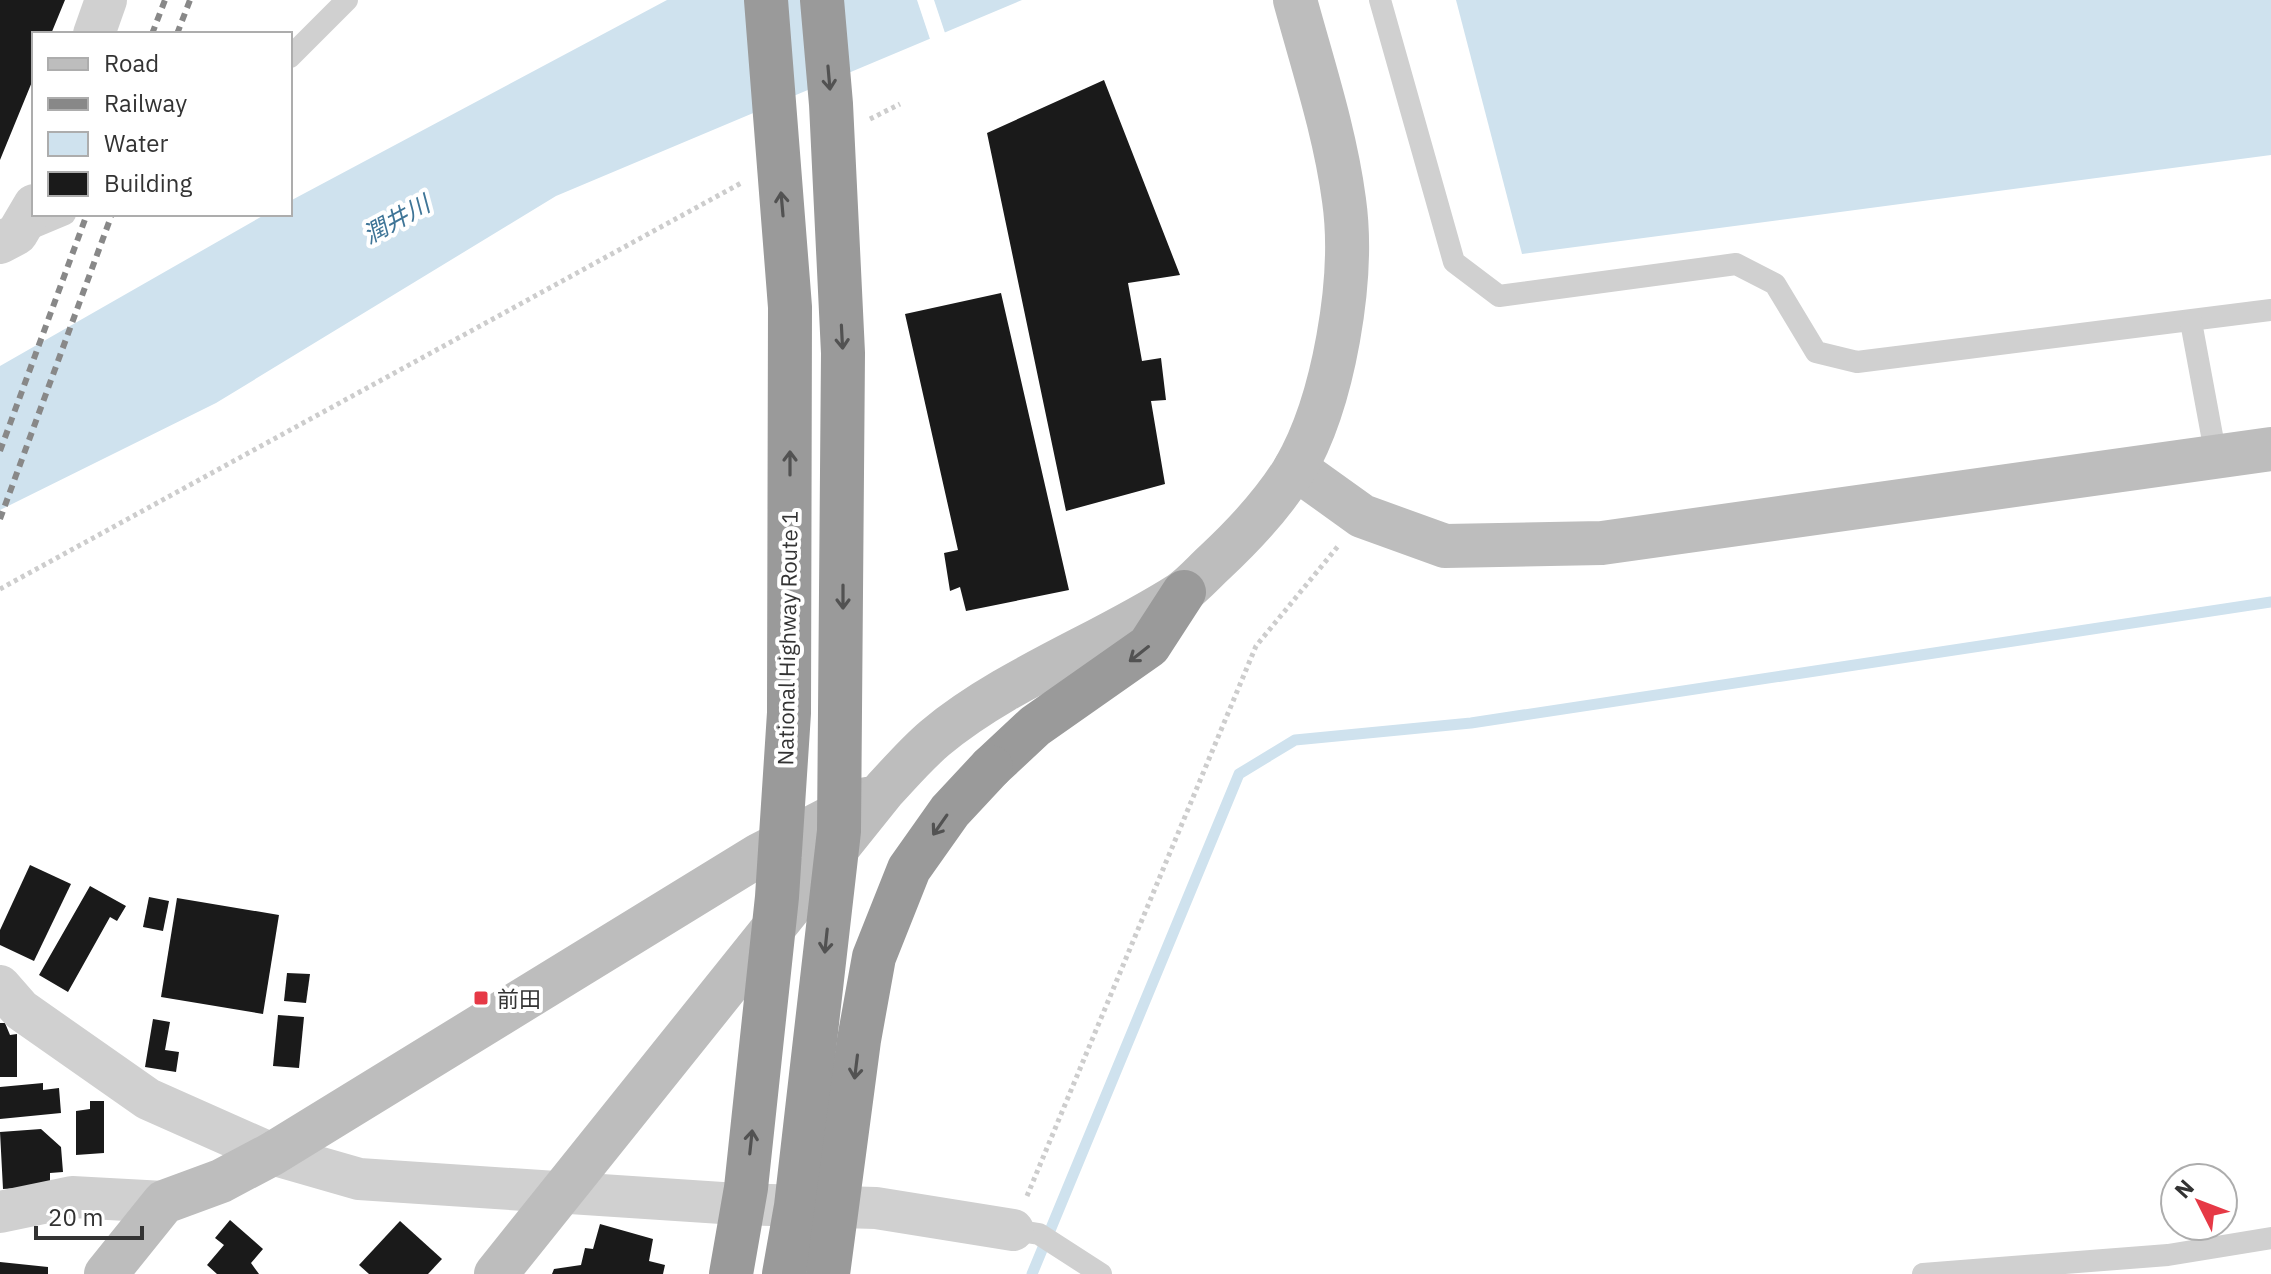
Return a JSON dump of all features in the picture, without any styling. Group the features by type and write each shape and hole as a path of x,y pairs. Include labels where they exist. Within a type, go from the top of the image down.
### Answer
{"highway":[{"name":"National Highway Route 1","path":"731,1274 746,1188 777,897 789,713 790,307 766,0"},
{"path":"784,1274 796,1206 839,831 843,353 831,104 822,0"},
{"path":"828,1274 859,1040 874,957 909,869 950,811 991,767 1035,726 1149,646 1184,592"}],"street":[{"path":"95,32 106,0"},
{"path":"496,1274 884,790 935,738 968,715 1184,592 1239,539 1295,468 1330,372 1342,319 1348,260 1345,201 1331,132 1295,0"},
{"path":"1295,468 1362,516 1445,546 1602,543 2271,449"},
{"path":"0,1212 72,1197 164,1202 221,1181 272,1154 759,855 884,790"},
{"path":"0,986 21,1010 148,1099 272,1154 359,1179 737,1204 876,1208 1013,1230"},
{"path":"106,1274 164,1202"},
{"path":"722,1274 737,1204"}],"lane":[{"path":"292,55 347,0"},
{"path":"1380,0 1454,262 1499,296 1736,264 1775,284 1816,352 1857,362 2271,310"},
{"path":"17,227 58,216"},
{"path":"2191,322 2216,457"},
{"path":"1013,1230 1039,1234 1101,1274"},
{"path":"1923,1274 2168,1255 2271,1238"}],"path":[{"path":"859,124 900,104"},
{"path":"0,589 751,178"},
{"path":"1013,1230 1256,646 1362,516"}],"water":[{"name":"潤井川","path":"667,0 1022,0 556,196 216,403 0,510 0,366 262,216 292,216 292,200"},
{"path":"1456,0 2271,0 2271,155 1522,254"}],"pier":[{"path":"917,0 934,0 946,36 931,42"}],"building":[{"path":"0,0 65,0 52,32 32,32 32,82 0,160"},
{"path":"1104,80 1180,275 1128,283 1142,361 1161,358 1166,400 1151,401 1165,484 1066,511 987,133"},
{"path":"1001,293 1069,590 966,611 960,587 950,591 944,553 958,550 905,314"},
{"path":"30,865 71,884 34,961 0,945 0,930"},
{"path":"90,886 126,906 117,921 110,917 68,992 39,975"},
{"path":"149,897 169,901 163,931 143,927"},
{"path":"177,898 279,915 263,1014 161,997"},
{"path":"287,973 310,974 306,1003 284,1001"},
{"path":"278,1015 304,1017 299,1068 273,1066"},
{"path":"153,1019 170,1022 165,1050 179,1052 176,1072 145,1067"},
{"path":"0,1023 5,1023 10,1035 17,1034 17,1077 0,1077"},
{"path":"43,1083 43,1090 59,1088 61,1113 0,1119 0,1087"},
{"path":"90,1101 104,1101 104,1153 76,1155 76,1111 90,1109"},
{"path":"41,1129 61,1147 63,1172 50,1173 50,1186 3,1189 0,1132"},
{"path":"230,1220 263,1249 251,1263 259,1274 217,1274 207,1265 224,1245 215,1238"},
{"path":"400,1221 442,1259 428,1274 369,1274 359,1265"},
{"path":"600,1224 653,1239 649,1261 665,1265 663,1274 552,1274 554,1269 581,1265 585,1248 593,1249"},
{"path":"0,1262 48,1267 48,1274 0,1274"}],"waterway":[{"path":"1032,1274 1239,774 1295,740 1471,723 2271,602"}],"railway":[{"path":"153,32 165,0"},
{"path":"178,32 190,0"},
{"path":"0,451 86,216"},
{"path":"0,519 111,216"}],"place":[{"name":"前田","path":"481,998"}]}
